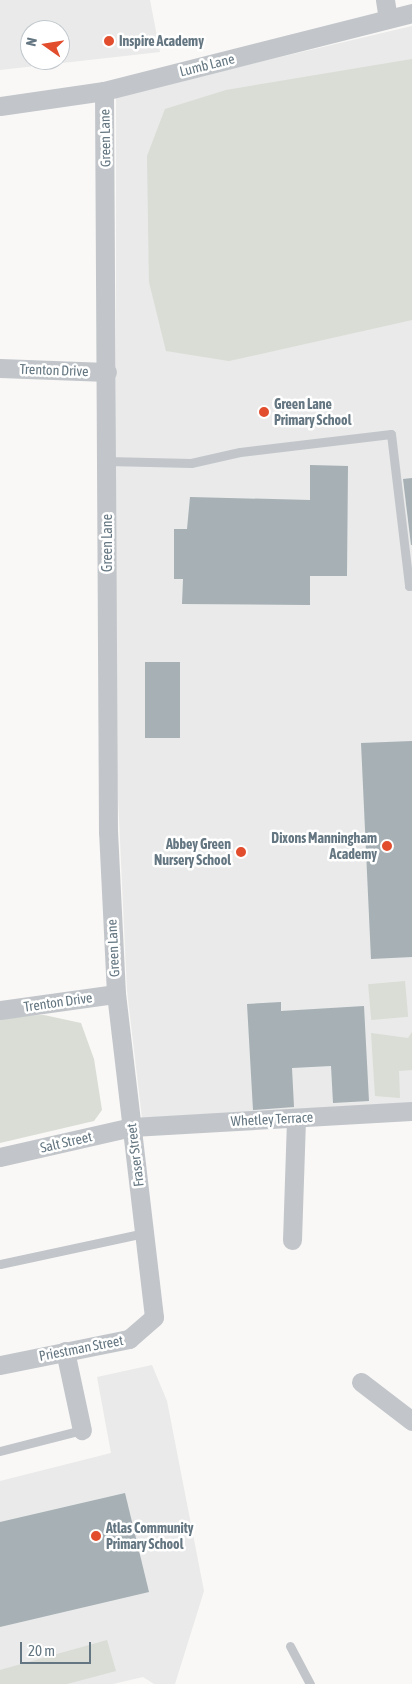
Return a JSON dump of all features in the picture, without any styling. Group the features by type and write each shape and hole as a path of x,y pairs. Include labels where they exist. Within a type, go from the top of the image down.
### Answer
{"street":[{"path":"385,0 388,19"},
{"name":"Lumb Lane","path":"0,106 104,91 412,13"},
{"name":"Green Lane","path":"104,91 108,832 116,994"},
{"name":"Trenton Drive","path":"0,368 107,372"},
{"name":"Trenton Drive","path":"0,1010 116,994"},
{"name":"Fraser Street","path":"116,994 154,1316"},
{"name":"Whetley Terrace","path":"132,1127 412,1111"},
{"path":"292,1240 296,1118"},
{"name":"Salt Street","path":"0,1157 132,1127"},
{"name":"Priestman Street","path":"0,1365 129,1339 154,1316"},
{"path":"66,1351 82,1430"},
{"path":"361,1382 412,1421"}],"lane":[{"path":"107,461 190,463 240,452 391,434 409,586 412,585"},
{"path":"0,1264 144,1233"},
{"path":"0,1451 82,1430"},
{"path":"290,1646 310,1684"}],"shaded area":[{"name":"Inspire Academy","path":"0,0 150,0 160,52 70,62 70,20 20,20 20,68 0,70"},
{"name":"Green Lane Primary School","path":"412,26 412,1103 142,1118 127,991 116,754 116,96"},
{"path":"412,59 412,320 229,361 166,351 149,282 147,156 165,109 226,90"},
{"path":"405,981 408,1017 371,1020 368,984"},
{"path":"44,1015 81,1023 94,1059 102,1110 94,1121 0,1143 0,1016"},
{"path":"412,1032 412,1070 399,1071 400,1098 375,1096 371,1033 408,1038"},
{"name":"Atlas Community Primary School","path":"152,1365 167,1401 204,1591 175,1684 154,1684 143,1677 113,1684 0,1684 0,1481 111,1453 97,1377"},
{"path":"107,1640 116,1671 67,1684 0,1684 0,1670"}],"building":[{"path":"310,465 348,466 347,576 310,576 310,605 182,604 183,579 174,579 174,529 187,529 190,497 310,500"},
{"path":"412,478 412,545 411,545 403,479"},
{"path":"145,662 180,662 180,738 145,738"},
{"path":"412,741 412,957 371,959 361,743"},
{"path":"281,1002 281,1011 364,1006 369,1101 333,1103 331,1066 292,1068 294,1107 253,1110 247,1004"},
{"path":"125,1493 149,1592 0,1627 0,1522"}],"place":[{"name":"Inspire Academy","path":"109,41"},
{"name":"Green Lane Primary School","path":"264,412"},
{"name":"Dixons Manningham Academy","path":"387,846"},
{"name":"Abbey Green Nursery School","path":"241,852"},
{"name":"Atlas Community Primary School","path":"96,1536"}]}
